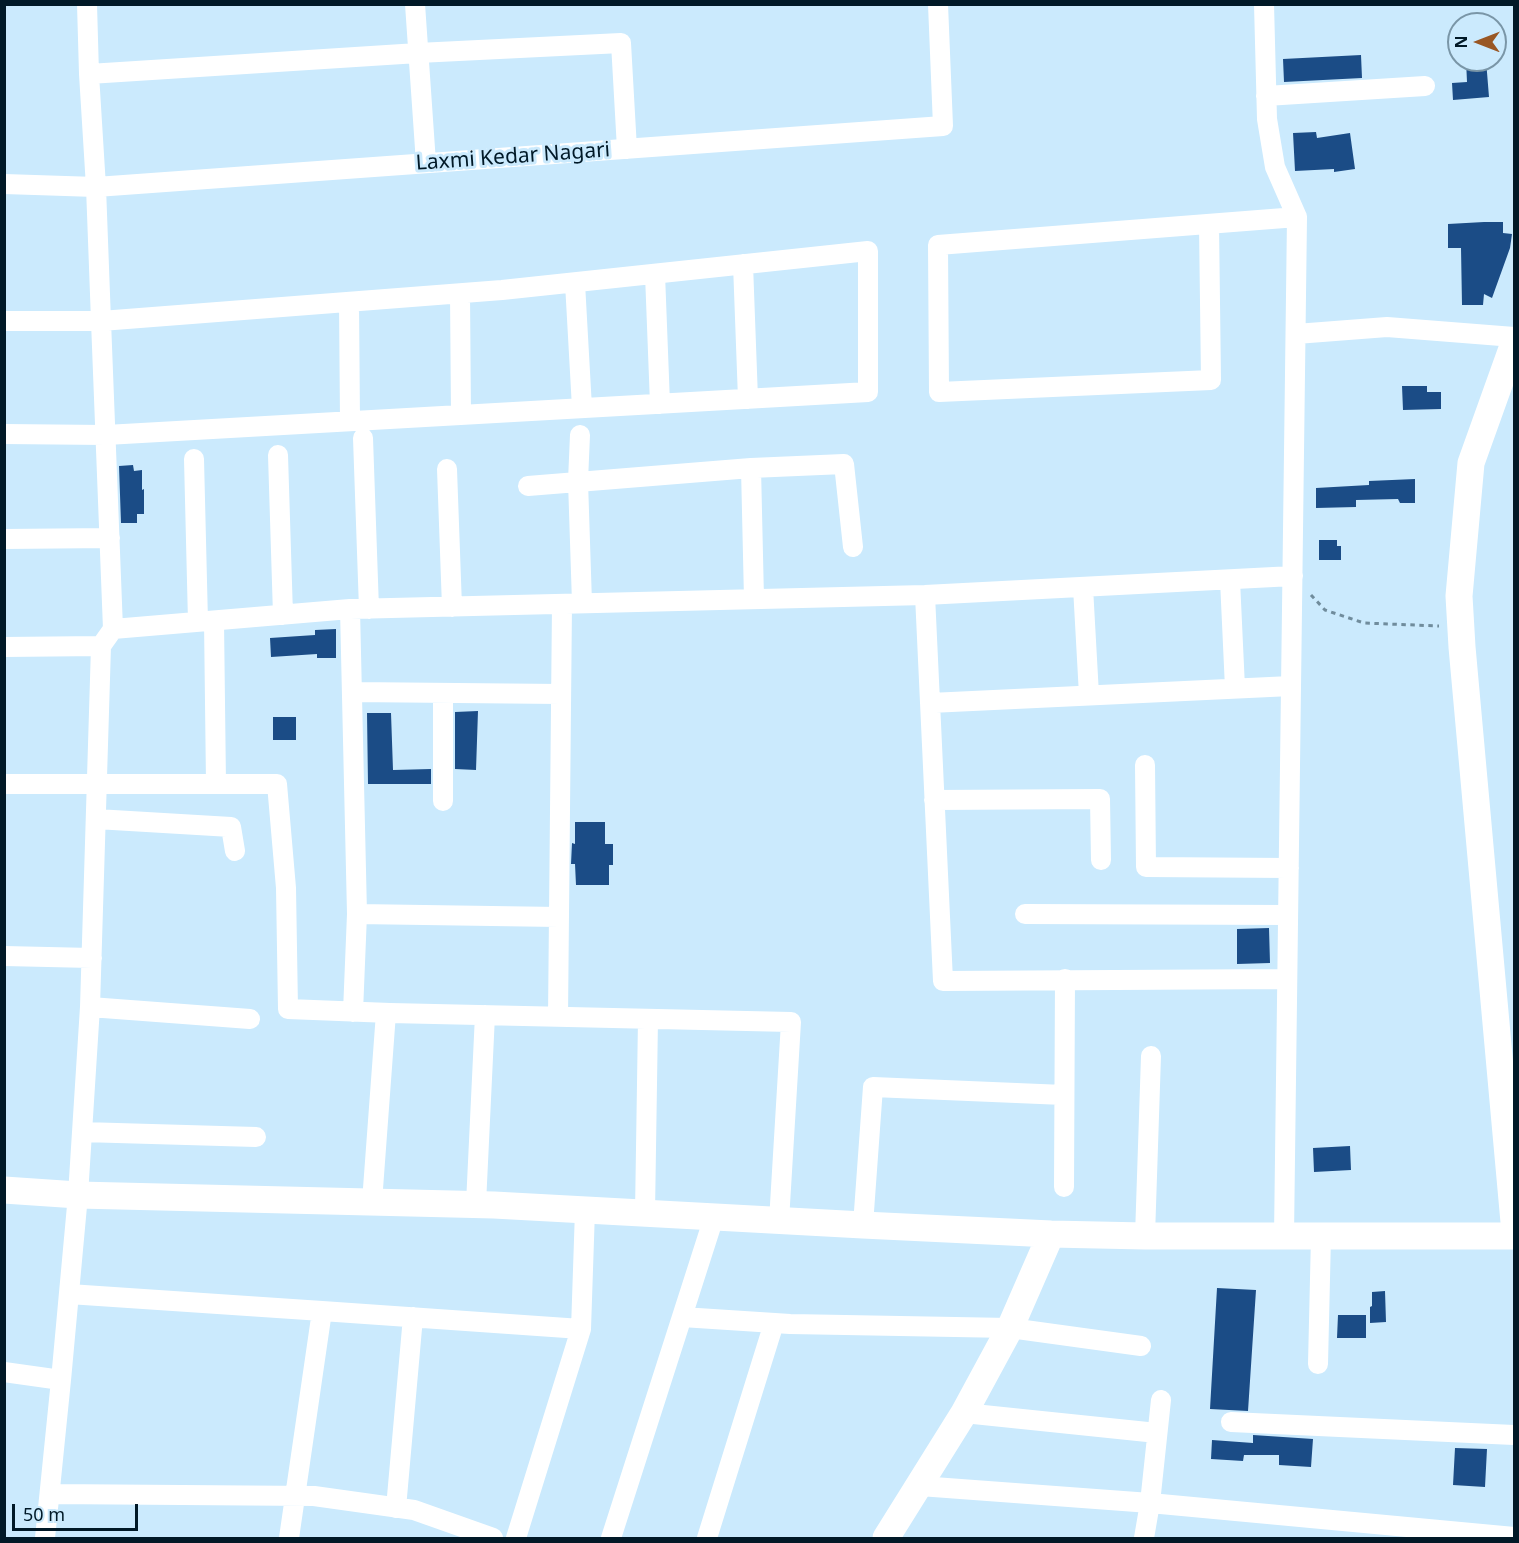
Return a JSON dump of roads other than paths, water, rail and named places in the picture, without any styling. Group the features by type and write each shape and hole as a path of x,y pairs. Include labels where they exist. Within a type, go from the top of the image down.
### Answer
{"street":[{"path":"45,1539 78,1195 90,1007 101,646 113,629 87,4"},
{"path":"415,4 426,163"},
{"name":"Laxmi Kedar Nagari","path":"4,184 96,187 943,126 938,4"},
{"path":"1264,4 1267,119 1275,167 1297,217 1284,1236"},
{"path":"89,74 418,53 621,43 627,149"},
{"path":"1266,96 1425,86"},
{"path":"1209,224 1211,380 939,392 938,245 1297,217"},
{"path":"4,321 101,321 460,294 868,251 868,392 106,435 4,434"},
{"path":"743,264 748,399"},
{"path":"655,274 660,404"},
{"path":"575,282 582,408"},
{"path":"460,294 461,415"},
{"path":"349,302 350,421"},
{"path":"1296,334 1387,327 1515,337"},
{"path":"1515,343 1471,463 1459,596 1515,1222"},
{"path":"580,435 578,481 582,603"},
{"path":"353,1012 357,914 352,692 360,609 363,438"},
{"path":"278,455 283,615"},
{"path":"194,459 216,784"},
{"path":"528,486 751,468 844,464 853,547"},
{"path":"751,468 754,599"},
{"path":"447,469 452,606"},
{"path":"4,539 110,538"},
{"path":"113,629 360,609 925,595 1293,576"},
{"path":"1230,580 1235,688"},
{"path":"1083,587 1089,695"},
{"path":"925,595 943,981 1287,979"},
{"path":"558,1017 562,604"},
{"path":"4,647 101,646"},
{"path":"930,703 1291,686"},
{"path":"352,692 561,694"},
{"path":"443,693 443,801"},
{"path":"1145,765 1146,867 1289,868"},
{"path":"4,784 277,784 286,888 288,1009 485,1016 791,1022 779,1221"},
{"path":"934,800 1100,799 1101,860"},
{"path":"96,819 231,827 235,851"},
{"path":"357,914 559,917"},
{"path":"1025,914 1288,915"},
{"path":"4,956 92,958"},
{"path":"1064,1187 1065,979"},
{"path":"90,1007 250,1019"},
{"path":"372,1202 386,1013"},
{"path":"476,1204 485,1016"},
{"path":"645,1213 648,1019"},
{"path":"1145,1236 1151,1056"},
{"path":"863,1226 873,1087 1064,1095"},
{"path":"82,1132 256,1137"},
{"path":"4,1190 78,1195 476,1204 863,1226 1051,1234 1515,1236"},
{"path":"516,1539 581,1329 585,1210"},
{"path":"611,1539 714,1217"},
{"path":"886,1539 964,1413 1010,1328 1051,1234"},
{"path":"1318,1364 1321,1236"},
{"path":"69,1294 581,1329"},
{"path":"289,1539 322,1311"},
{"path":"396,1508 413,1317"},
{"path":"682,1317 774,1323 1010,1328 1141,1346"},
{"path":"707,1539 774,1323"},
{"path":"4,1372 61,1380"},
{"path":"1144,1539 1161,1400"},
{"path":"964,1413 1157,1433"},
{"path":"1231,1422 1515,1435"},
{"path":"920,1486 1150,1503 1515,1537"},
{"path":"50,1494 314,1496 414,1510 494,1539"}]}
